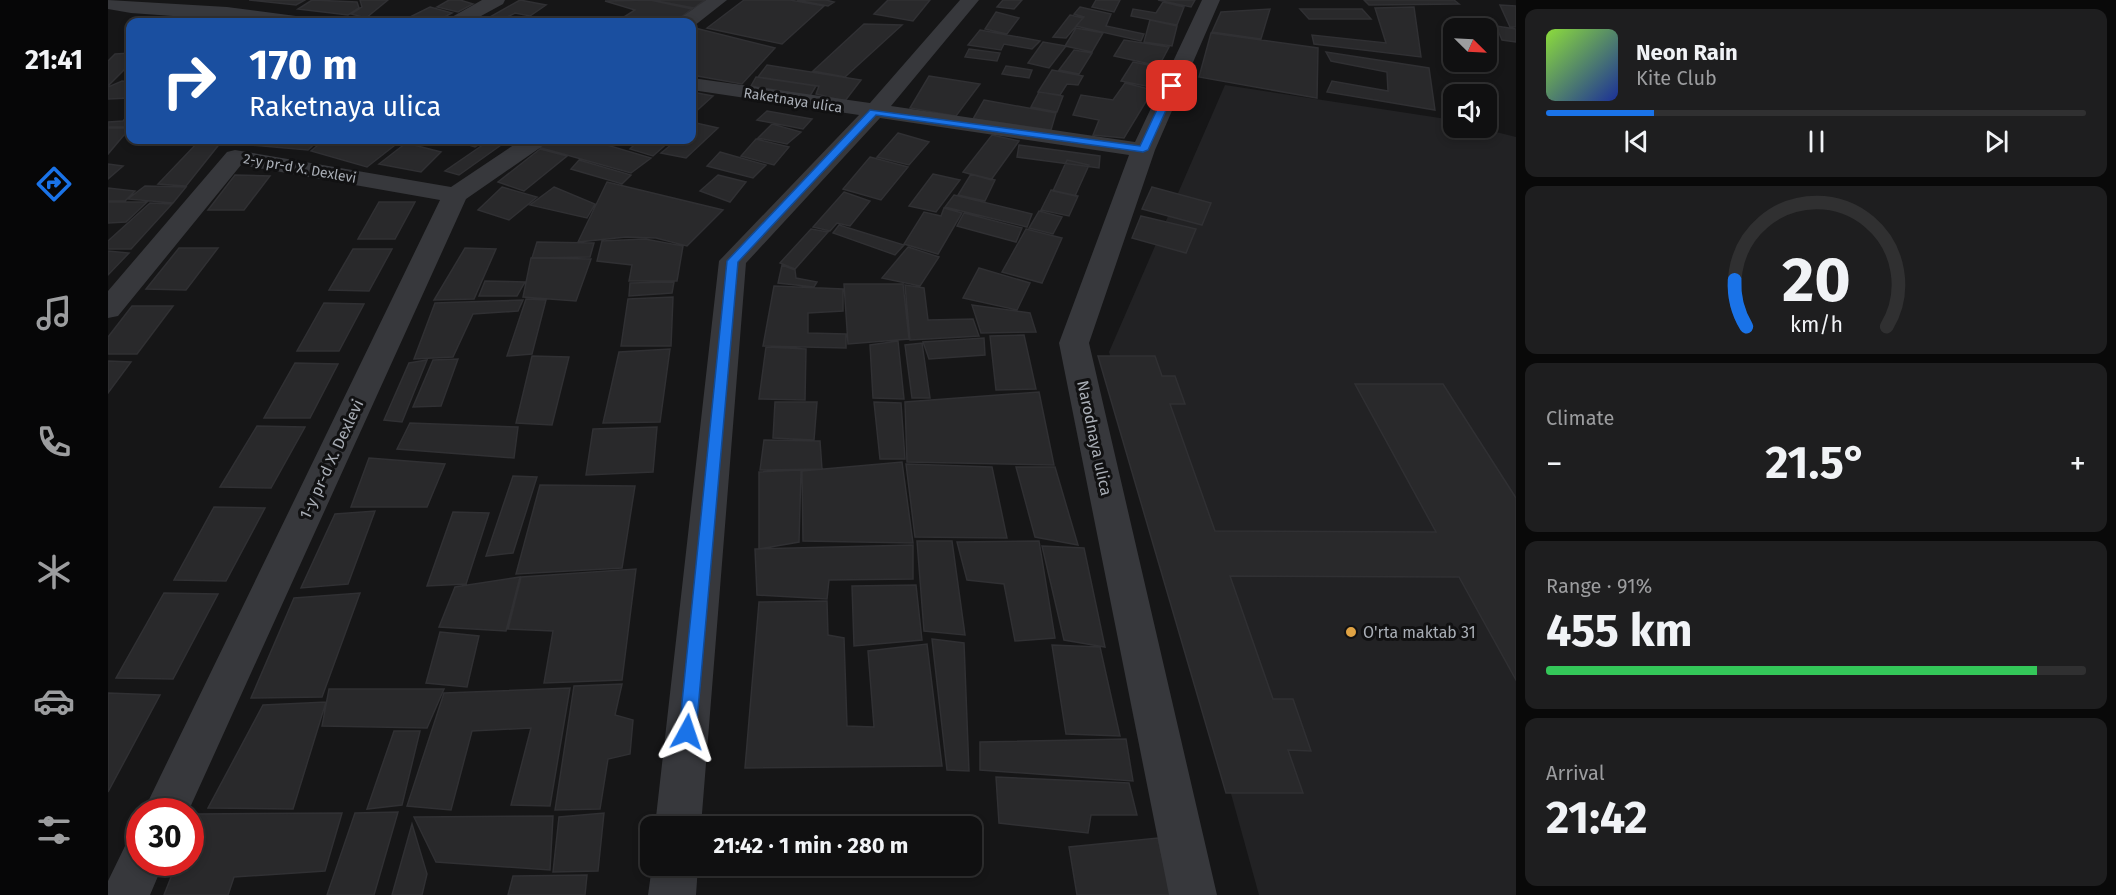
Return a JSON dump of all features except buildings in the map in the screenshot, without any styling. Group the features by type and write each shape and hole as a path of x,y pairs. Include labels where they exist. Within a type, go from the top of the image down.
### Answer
{"street":[{"path":"464,18 496,0"},
{"path":"693,18 718,0"},
{"path":"679,816 733,261 874,112 969,0"},
{"name":"Narodnaya ulica","path":"1193,895 1074,343 1143,150 1211,0"},
{"path":"112,11 131,7 227,13 265,18"},
{"name":"Raketnaya ulica","path":"696,85 1143,150"},
{"path":"454,195 530,144"},
{"name":"2-y pr-d X. Dexlevi","path":"108,309 236,157 454,195"},
{"name":"1-y pr-d X. Dexlevi","path":"172,798 454,195"},
{"path":"126,895 135,876"},
{"path":"672,895 674,876"}],"shaded area":[{"name":"O'rta maktab 31","path":"1225,85 1443,118 1443,138 1497,138 1497,132 1516,137 1516,895 1259,895 1109,352"}],"place":[{"name":"O'rta maktab 31","path":"1351,632"}],"route":[{"path":"687,732 733,261 874,112 1143,150 1172,86"}]}
